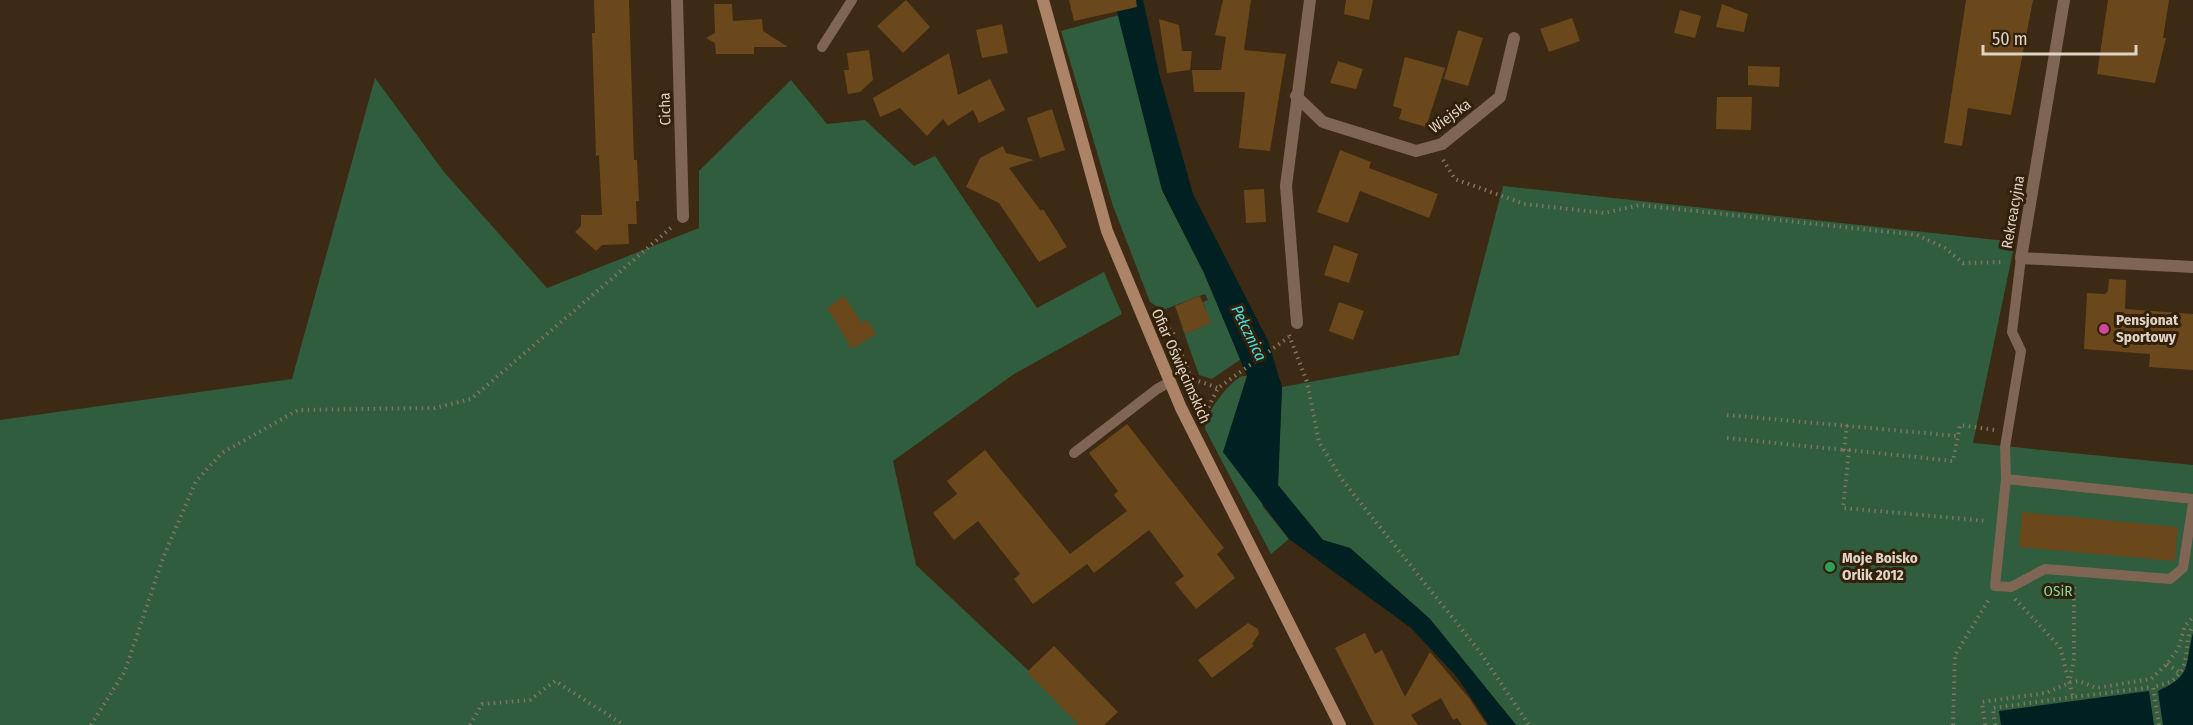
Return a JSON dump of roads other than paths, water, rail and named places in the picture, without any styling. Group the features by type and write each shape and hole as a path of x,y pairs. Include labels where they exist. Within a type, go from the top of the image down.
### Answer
{"street":[{"name":"Cicha","path":"677,0 683,217"},
{"name":"Ofiar Oświęcimskich","path":"1043,0 1107,231 1170,382 1340,725"},
{"path":"1297,323 1286,186 1310,0"},
{"name":"Rekreacyjna","path":"2064,0 2021,258 2193,267"},
{"name":"Wiejska","path":"1296,96 1323,122 1416,151 1436,146 1442,144 1500,97 1514,38"}],"lane":[{"path":"822,47 852,0"},
{"path":"2006,479 2193,501 2183,568 2170,579 2045,569 2011,587 1995,586 2006,479 2005,447 2021,351 2012,332 2021,258"},
{"path":"1074,453 1157,389 1170,382"}],"water":[{"name":"Pełcznica","path":"1114,0 1143,0 1159,73 1193,194 1268,341 1282,387 1278,485 1323,540 1350,548 1430,619 1516,725 1489,725 1457,677 1411,628 1289,539 1223,452 1247,376 1204,273 1162,190"},
{"path":"2193,633 2193,725 2163,725 2158,691 2182,675"},
{"path":"2149,691 2154,725 2001,725 1999,711"}],"place":[{"name":"Pensjonat Sportowy","path":"2104,329"},
{"name":"Moje Boisko Orlik 2012","path":"1830,567"}],"park label":[{"name":"OSiR","path":"2058,591"}]}
